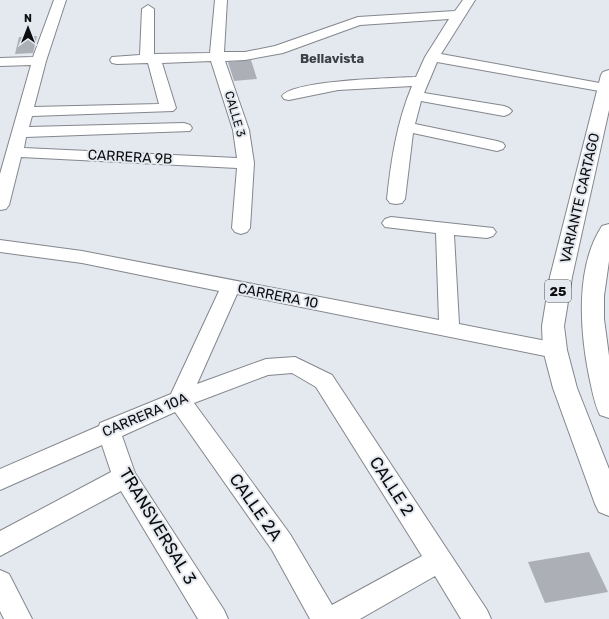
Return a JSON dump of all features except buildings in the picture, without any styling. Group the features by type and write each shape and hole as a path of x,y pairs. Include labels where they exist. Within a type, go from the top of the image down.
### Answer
{"highway":[{"name":"VARIANTE CARTAGO","path":"607,81 561,277 553,326 555,350 565,388 609,504"},
{"path":"609,230 597,262 593,311 594,338 600,374 609,408"}],"street":[{"path":"0,205 3,183 20,132 39,61 60,0"},
{"name":"CALLE 3","path":"221,0 218,57 242,130 246,163 241,228"},
{"path":"396,199 400,158 415,96 432,57 469,0"},
{"path":"25,112 168,108 150,58 148,9"},
{"path":"117,60 245,56 278,50 358,21 458,15"},
{"path":"432,57 607,81"},
{"path":"0,62 39,61"},
{"path":"289,96 304,91 328,87 422,81"},
{"path":"415,96 504,111"},
{"path":"408,127 497,146"},
{"path":"20,132 184,128"},
{"name":"CARRERA 9B","path":"14,152 246,163"},
{"path":"391,224 486,232"},
{"path":"446,228 449,329"},
{"name":"CARRERA 10","path":"0,246 82,257 555,350"},
{"path":"179,400 231,286"},
{"name":"CARRERA 10A","path":"0,480 108,430 179,400 266,367 295,365"},
{"name":"CALLE 2","path":"295,365 324,381 477,619"},
{"name":"CALLE 2A","path":"179,400 281,542 325,619"},
{"name":"TRANSVERSAL 3","path":"108,430 125,477 214,619"},
{"path":"0,544 125,477"},
{"path":"334,619 439,560"},
{"path":"0,583 18,619"}],"district":[{"name":"Bellavista","path":"332,58"}]}
